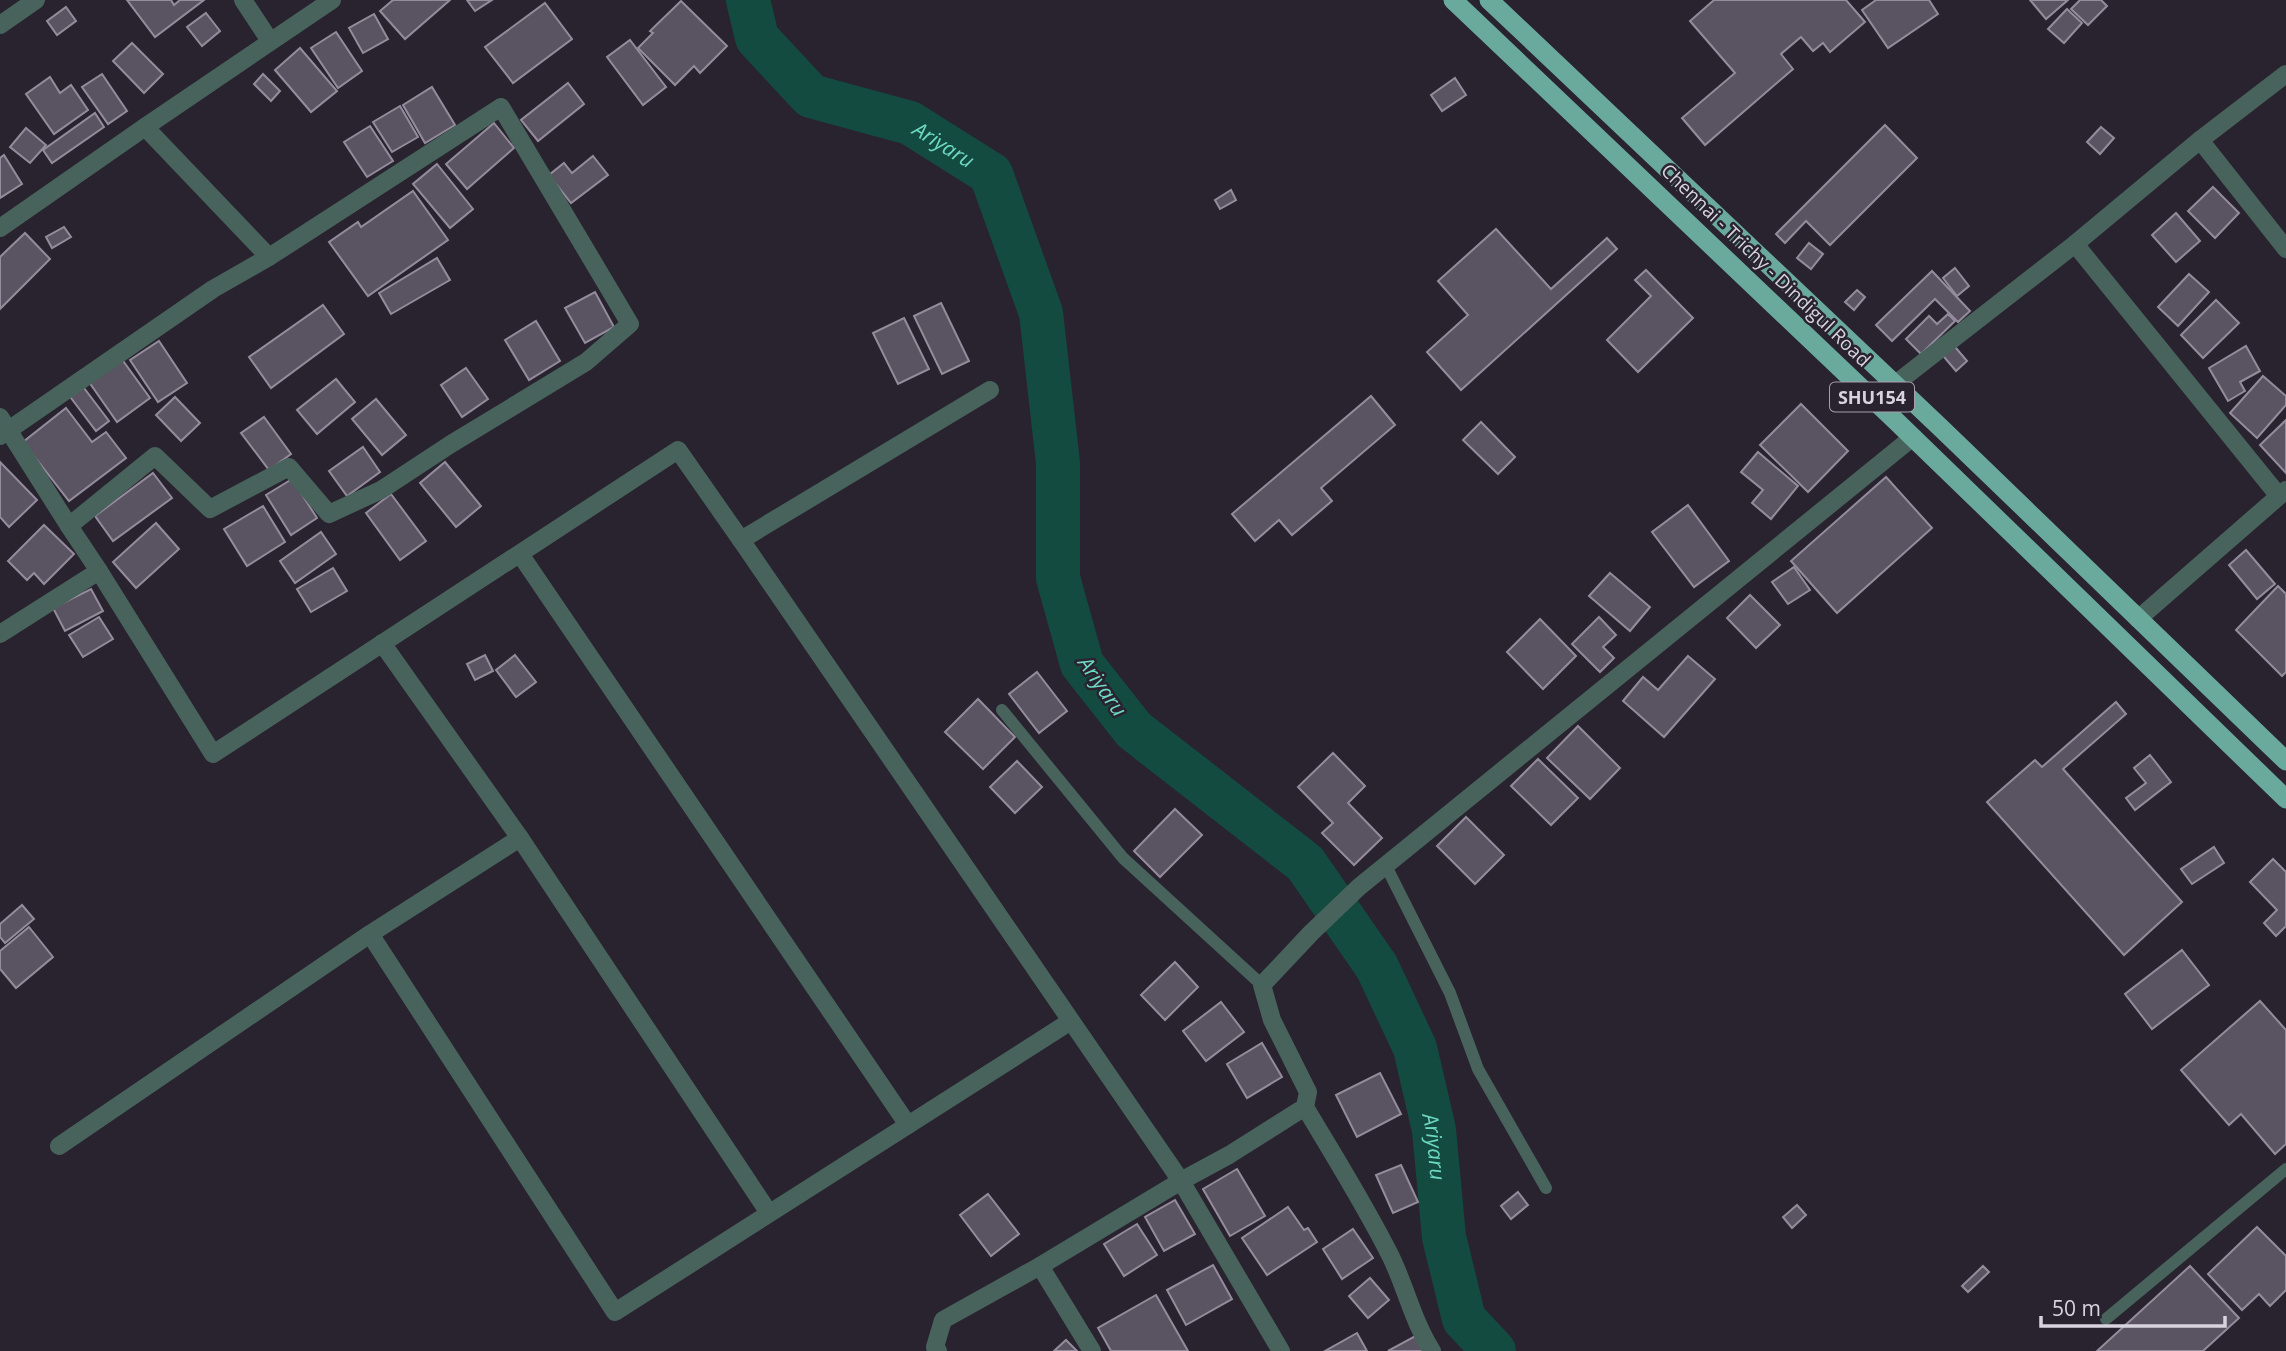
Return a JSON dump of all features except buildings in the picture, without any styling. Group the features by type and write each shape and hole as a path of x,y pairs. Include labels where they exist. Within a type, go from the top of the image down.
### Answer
{"highway":[{"name":"Chennai - Trichy - Dindigul Road","path":"1453,0 1913,437 2286,799"},
{"name":"Chennai - Trichy - Dindigul Road","path":"1489,0 2286,761"}],"street":[{"path":"0,25 36,0"},
{"path":"243,0 270,41"},
{"path":"0,228 332,0"},
{"path":"1894,385 2286,74"},
{"path":"68,526 155,456 210,509 289,467 329,514 382,490 451,444 586,362 630,324 500,107 269,257 213,289 3,428 68,526 99,571 213,754 678,450 1181,1181 1281,1351"},
{"path":"145,127 269,257"},
{"path":"2200,140 2286,249"},
{"path":"2075,244 2282,492 2138,619"},
{"path":"741,540 990,390"},
{"path":"1432,1351 1419,1331 1393,1261 1373,1221 1305,1107 1308,1092 1272,1020 1262,985 1359,887 1913,437"},
{"path":"520,554 908,1125"},
{"path":"0,634 99,571"},
{"path":"382,643 520,838 769,1213"},
{"path":"59,1146 370,934 520,838"},
{"path":"370,934 615,1312 1071,1021"},
{"path":"938,1351 935,1347 943,1320 1229,1155 1305,1107"},
{"path":"1040,1266 1092,1351"}],"lane":[{"path":"1002,710 1123,858 1262,985"},
{"path":"1386,866 1450,993 1478,1069 1546,1188"},
{"path":"2106,1319 2286,1170"}],"waterway":[{"name":"Ariyaru","path":"748,0 757,38 811,96 910,123 991,174 1041,313 1058,463 1058,578 1082,664 1134,730 1305,863 1377,967 1415,1048 1434,1130 1444,1237 1464,1319 1494,1351"}]}
